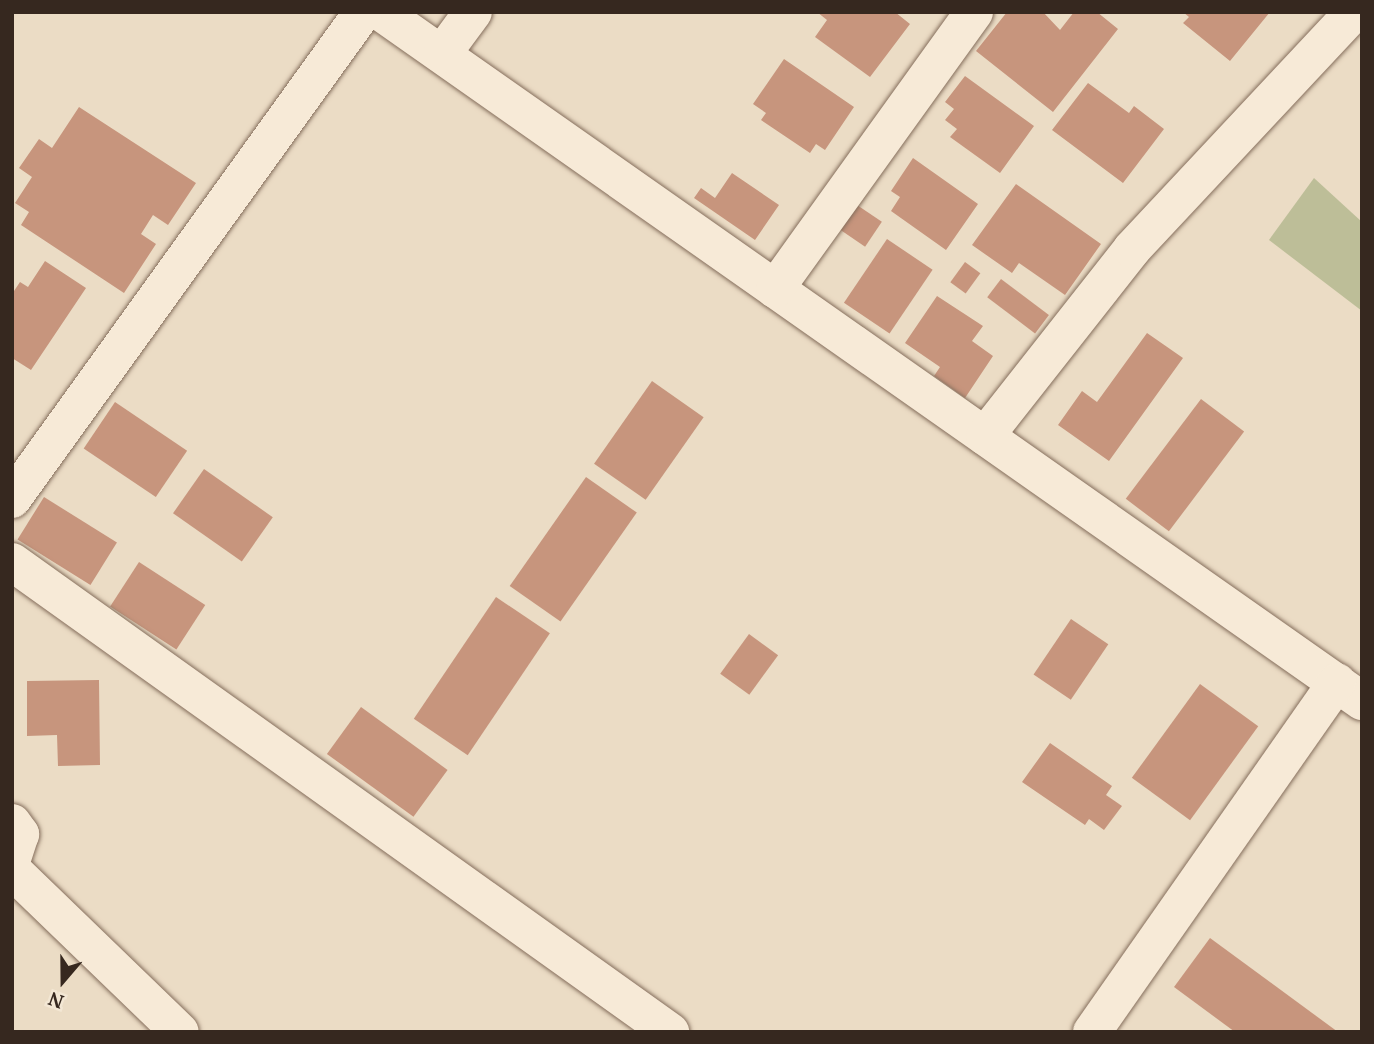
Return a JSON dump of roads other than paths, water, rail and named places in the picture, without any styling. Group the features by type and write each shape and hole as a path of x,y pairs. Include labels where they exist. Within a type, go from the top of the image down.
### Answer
{"street":[{"path":"12,499 363,12"},
{"path":"381,12 1349,692 1092,1032"},
{"path":"442,54 473,12"},
{"path":"775,289 974,12"},
{"path":"985,436 1132,249 1354,12"},
{"path":"12,562 670,1032"},
{"path":"12,823 20,834 12,859"},
{"path":"12,870 180,1032"}]}
